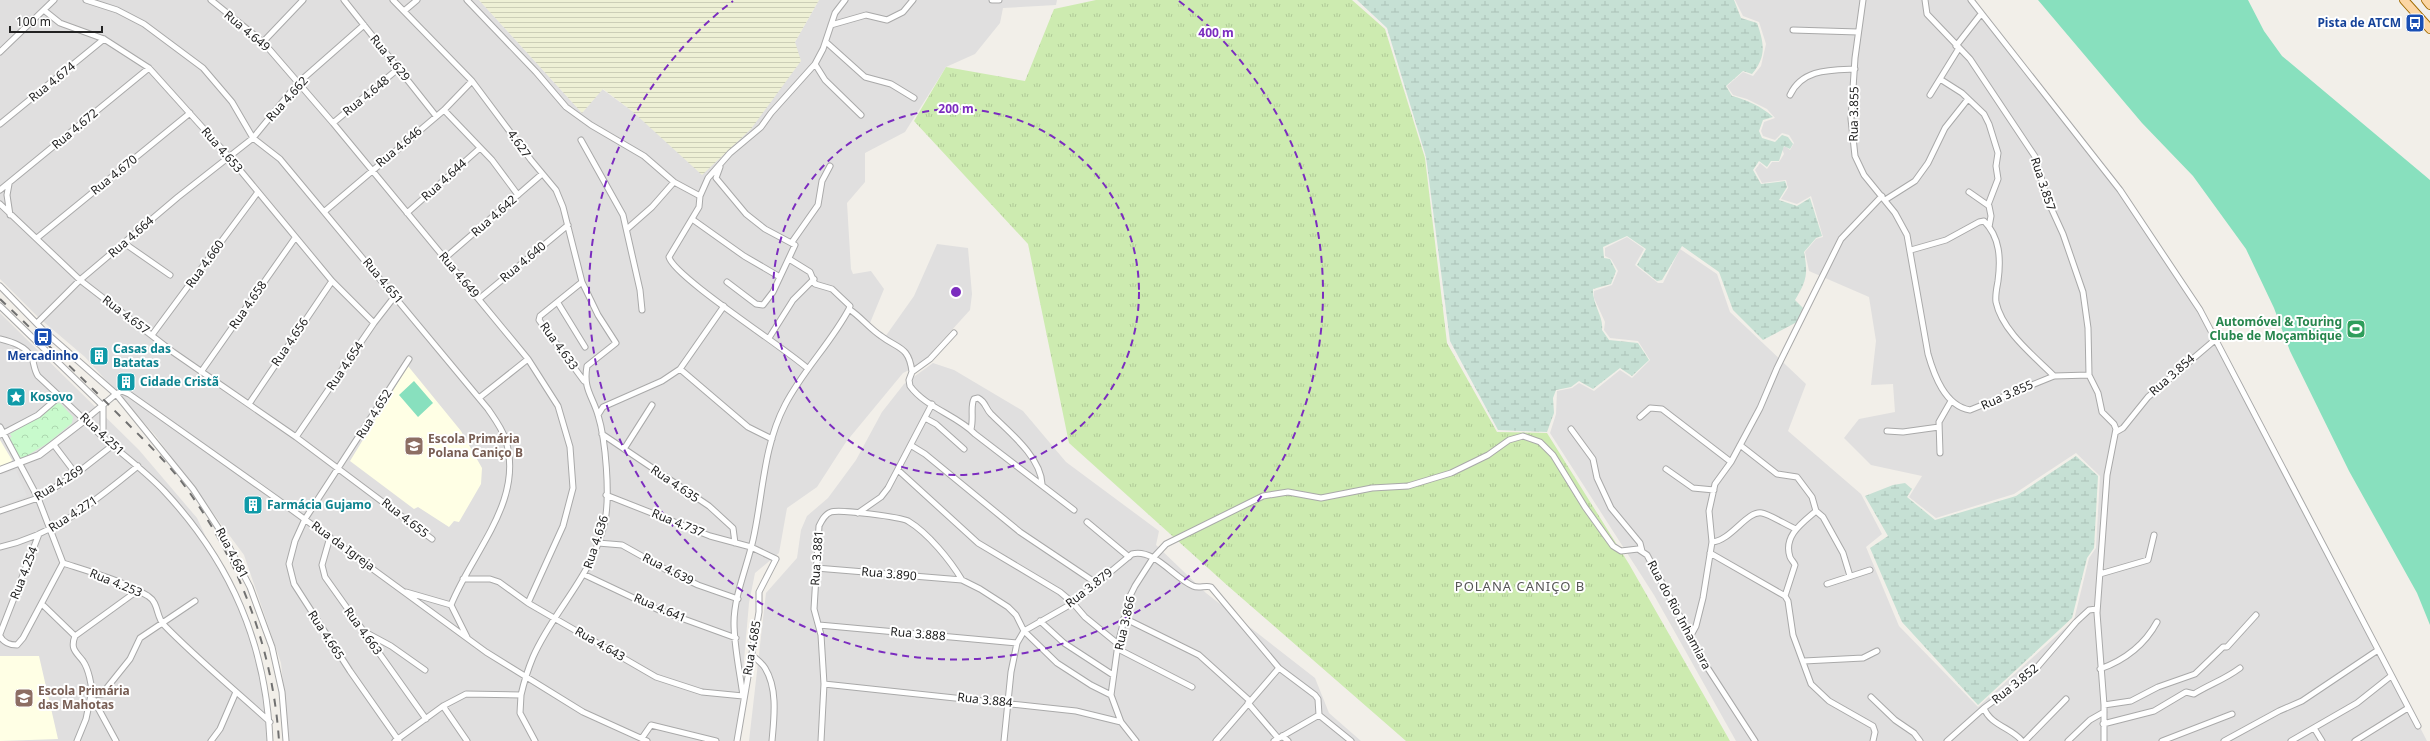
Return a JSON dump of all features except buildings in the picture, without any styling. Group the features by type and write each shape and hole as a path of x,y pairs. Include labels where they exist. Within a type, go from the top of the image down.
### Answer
{"main road":[{"path":"2404,0 2430,29"},
{"path":"2426,0 2430,5"}],"street":[{"path":"0,51 45,11 54,0"},
{"name":"Rua 4.651","path":"86,0 117,10 144,24 203,68 232,102 253,138 280,159 325,211 488,409 505,438 510,469 508,486 500,514 463,579 451,605"},
{"name":"Rua 4.649","path":"210,0 263,42 333,123 371,171 528,358 558,406 565,423 570,447 573,488 563,526 528,603"},
{"path":"263,42 303,0"},
{"name":"Rua 4.629","path":"344,0 436,116"},
{"name":"4.627","path":"393,0 472,81 559,196 568,225 582,282 598,315 616,343 587,366 584,381"},
{"path":"404,11 417,0"},
{"path":"467,0 536,72 566,107 591,125 644,156 674,182 700,196"},
{"path":"807,368 674,267 670,261 670,253 699,207 700,196 708,178 730,153 761,127 771,113 814,64 826,42 838,9 845,0"},
{"path":"831,25 866,15 887,20 903,12 913,0"},
{"path":"992,0 999,0"},
{"name":"Rua 3.855","path":"1863,0 1858,32 1851,126 1855,156 1864,175 1884,198 1907,236 1911,250 1930,361 1938,381 1951,401 1964,409 1970,410 2054,376 2089,375"},
{"name":"Rua 3.857","path":"1925,0 1927,14 1970,59 2038,161 2047,199 2063,234 2084,292 2088,328 2089,375"},
{"path":"1971,0 2120,190 2178,275 2216,339 2418,726"},
{"name":"Rua 4.653","path":"45,11 60,23 104,39 149,68 230,158 294,238 332,281 374,323"},
{"path":"1930,95 1958,47 1981,14"},
{"name":"Rua 4.662","path":"230,158 253,138 298,83 364,26"},
{"path":"1793,30 1858,32"},
{"name":"Rua 4.674","path":"0,124 104,39"},
{"path":"826,42 865,77 891,84 914,98"},
{"path":"814,64 825,80 862,115"},
{"name":"Rua 4.672","path":"0,190 149,68"},
{"name":"Rua 4.648","path":"333,123 399,68"},
{"path":"1790,95 1797,82 1804,77 1824,71 1855,69"},
{"path":"1940,79 1955,87 1987,120 1998,153 1998,182 1988,205 1991,216 1989,227"},
{"name":"Rua 4.646","path":"325,211 444,110 472,81"},
{"path":"1690,637 1696,626 1702,606 1712,542 1709,517 1717,480 1731,462 1760,408 1777,368 1841,239 1884,198 1915,181 1928,163 1945,128 1968,99"},
{"path":"444,110 480,148 518,195"},
{"name":"Rua 4.670","path":"37,238 190,113"},
{"path":"581,140 623,215 640,290 642,310"},
{"name":"Rua 4.644","path":"407,213 480,148"},
{"path":"727,282 756,304 763,305 780,277 795,247 792,242 765,229 746,214 716,178 730,153"},
{"name":"Rua 4.664","path":"38,322 80,280 178,197 230,158"},
{"path":"792,242 818,205 822,181 830,166"},
{"name":"Rua 4.642","path":"445,258 542,174"},
{"path":"627,229 674,182"},
{"path":"9,184 7,196 10,215"},
{"name":"Rua 4.660","path":"152,335 258,192"},
{"path":"1969,192 1988,205"},
{"name":"Rua 4.657","path":"0,204 80,280 200,372 296,437 339,470"},
{"path":"692,219 744,256 780,277"},
{"path":"1911,250 1946,240 1981,221 1989,227 1999,247 1996,297 1999,309 2012,333 2054,376"},
{"name":"Rua 4.640","path":"479,299 568,225"},
{"name":"Rua 4.658","path":"200,372 294,238"},
{"path":"124,243 170,275"},
{"path":"743,696 734,622 751,547 763,476 772,439 785,406 807,368 839,328 850,306 844,299 826,286 815,284 810,272 789,259"},
{"path":"769,338 793,300 814,279"},
{"name":"Rua 4.656","path":"249,404 332,281"},
{"name":"Rua 4.633","path":"582,282 558,303 540,316 539,320 584,381"},
{"name":"Rua da Igreja","path":"0,286 38,322 44,331 118,393 129,394 330,537 467,638 583,712 644,740"},
{"name":"Rua 4.654","path":"296,437 374,323 395,296"},
{"path":"558,303 585,347"},
{"path":"0,306 103,406 103,436"},
{"path":"598,415 603,407 662,380 680,369 724,306"},
{"path":"849,309 864,320 880,336 904,351 910,362 912,372 909,380 910,386 932,404 971,429 975,434 1074,510"},
{"path":"912,372 930,359 954,333"},
{"name":"Rua 4.251","path":"0,339 18,345 27,351 32,358 38,376 166,493 199,534 231,584 258,651 270,722"},
{"name":"Rua 3.854","path":"2116,432 2123,428 2148,397 2216,339"},
{"path":"479,398 528,358"},
{"name":"Rua 4.652","path":"305,519 339,470 409,359"},
{"path":"680,369 748,427 772,439"},
{"path":"2089,375 2098,393 2102,412 2114,424 2116,432 2107,475 2097,609 2100,669 2104,705 2104,741"},
{"name":"Rua 4.636","path":"535,741 520,714 521,695 526,676 533,656 585,575 605,521 606,495 602,434 598,415 584,381"},
{"path":"0,470 20,463 54,445 118,393"},
{"name":"Rua 4.681","path":"118,393 193,489 224,535 250,587 272,647 282,692 286,741"},
{"path":"2,434 38,415 60,396"},
{"path":"971,429 974,417 971,404 974,399 978,398 985,402 990,413 1012,434 1034,461 1040,470 1042,484"},
{"path":"1940,453 1939,427 1941,416 1951,401"},
{"path":"858,513 881,497 912,446 932,404"},
{"path":"624,449 652,405"},
{"path":"1640,417 1650,408 1662,409 1731,462"},
{"path":"925,418 936,424 964,449"},
{"path":"0,427 2,434 20,463 38,498 63,563 23,638 17,645 11,645 2,640 0,635"},
{"path":"1887,431 1903,432 1939,427"},
{"path":"1571,429 1593,459 1597,478 1611,508 1640,543 1642,551"},
{"name":"Rua 4.635","path":"602,434 709,506 733,528 735,543"},
{"name":"Rua do Rio Inhamiara","path":"1153,558 1166,544 1263,496 1288,492 1321,498 1372,488 1408,486 1451,473 1488,455 1509,440 1524,436 1540,442 1553,455 1584,507 1616,549 1642,551 1652,563 1706,667 1755,741"},
{"path":"54,445 76,474"},
{"path":"1740,445 1777,474 1797,477 1812,497 1816,511 1823,517 1844,553 1850,576"},
{"name":"Rua 4.269","path":"0,511 38,498 76,474 113,446"},
{"path":"912,446 925,454 1020,532 1096,583"},
{"name":"Rua 4.271","path":"0,547 50,530 92,504 138,466"},
{"path":"1666,469 1693,488 1714,490"},
{"name":"Rua 4.655","path":"339,470 432,539"},
{"path":"898,470 978,543 1042,581 1073,603 1085,617 1118,647 1192,687"},
{"name":"Rua 4.737","path":"606,495 710,536 751,547 776,559"},
{"name":"Rua 3.881","path":"821,741 824,684 819,625 814,610 819,526 823,518 835,511 898,518 912,524 947,557 962,580"},
{"path":"1785,596 1795,565 1790,558 1788,544 1796,529 1816,511"},
{"path":"1712,542 1722,540 1752,515 1760,513 1796,529"},
{"name":"Rua 4.665","path":"305,519 295,541 289,564 294,584 350,671 397,740"},
{"path":"1088,522 1128,557 1138,552 1153,558 1193,586 1211,587 1279,668 1316,695 1318,699 1319,715 1351,741"},
{"name":"Rua 4.254","path":"0,635 39,534"},
{"path":"2100,574 2148,560 2154,534"},
{"name":"Rua 4.663","path":"330,537 322,565 323,571 332,589 426,719"},
{"name":"Rua 4.639","path":"598,543 622,545 665,569 698,585 738,599"},
{"path":"1710,553 1785,596 1788,601 1792,635 1804,661 1810,680 1816,690 1854,717 1872,726 1875,732 1873,741"},
{"name":"Rua 3.879","path":"1004,741 1011,672 1017,643 1024,631 1073,603 1128,557"},
{"name":"Rua 3.866","path":"1111,695 1113,675 1124,618 1134,586 1153,558"},
{"name":"Rua 4.685","path":"737,741 743,696 752,655 759,607 759,592 776,559"},
{"name":"Rua 4.253","path":"63,563 95,573 137,591 154,601 162,623 206,666 270,722"},
{"name":"Rua 3.890","path":"816,568 962,580"},
{"path":"1827,584 1870,570"},
{"name":"Rua 4.641","path":"585,575 659,610 736,638"},
{"name":"Rua 4.643","path":"463,579 490,580 499,582 528,603 656,677 673,684 702,692 743,696"},
{"path":"962,580 980,588 1008,607 1016,615 1024,631 1071,673 1111,695 1121,722 1136,741"},
{"path":"402,590 451,605 467,638"},
{"path":"77,741 86,719 92,691 83,662 75,654 72,647 75,636 137,591"},
{"path":"91,695 102,694 130,659 137,642 162,623 196,601"},
{"path":"44,606 75,636"},
{"name":"Rua 3.852","path":"1947,741 1984,708 2033,672 2076,622 2089,610 2097,609"},
{"path":"2104,705 2131,701 2158,687 2198,672 2222,647 2228,647 2256,615"},
{"path":"1124,618 1199,655 1249,702 1278,738 1288,741"},
{"path":"1040,621 1064,643 1113,675"},
{"path":"2100,669 2118,662 2138,647 2150,635 2157,622"},
{"name":"Rua 3.888","path":"819,625 1017,643"},
{"path":"363,631 391,646 425,670"},
{"path":"2224,741 2279,711 2302,701 2378,650"},
{"path":"1804,661 1863,658 1877,651"},
{"path":"752,655 763,665 770,680 774,709 772,741"},
{"path":"1216,741 1279,668"},
{"path":"2103,724 2154,711 2186,692 2194,694 2211,684 2223,681 2240,668"},
{"path":"2291,741 2357,703 2391,676"},
{"name":"Rua 3.884","path":"824,684 1009,702 1076,711 1121,722"},
{"path":"211,741 220,729 236,692"},
{"path":"397,740 443,706 466,694 521,695"},
{"path":"91,695 116,741"},
{"path":"1871,697 1895,720 1914,733 1920,741"},
{"path":"2026,741 2066,699"},
{"path":"443,706 467,741"},
{"path":"1984,708 1991,717 2014,732 2022,741"},
{"path":"2355,741 2408,708"},
{"path":"2068,741 2090,720 2104,712"},
{"path":"2162,741 2232,714"},
{"path":"1278,738 1319,715"},
{"path":"270,722 270,741"},
{"path":"644,740 651,725 716,741"},
{"path":"2314,728 2322,741"}],"shaded area":[{"path":"0,0 479,0 582,113 602,89 632,111 795,42 819,0 1057,0 1056,5 1003,8 1000,23 975,54 946,67 905,132 865,153 865,182 847,203 851,269 853,274 871,271 884,289 870,323 885,337 914,296 937,244 968,248 972,294 970,310 921,364 903,373 846,442 817,487 787,508 779,553 755,573 749,603 737,741 289,741 281,663 244,555 155,435 85,357 38,317 0,279"},
{"path":"479,0 819,0 795,42 801,61 751,129 702,175 632,111 603,89 582,113"},
{"path":"1735,0 1975,0 2000,36 2131,201 2240,379 2427,741 1736,741 1654,595 1550,433 1556,414 1557,391 1572,388 1579,383 1594,391 1620,370 1632,378 1650,360 1638,341 1610,338 1604,330 1605,322 1594,298 1594,291 1612,285 1618,271 1611,259 1605,256 1605,248 1627,237 1644,249 1635,265 1658,283 1663,283 1680,249 1717,274 1730,312 1806,384 1788,431 1861,494 1882,534 1866,547 1899,626 1978,707 2074,620 2089,558 2096,548 2100,476 2076,453 2014,494 1936,518 1909,497 1922,476 1871,465 1844,438 1859,419 1895,412 1893,384 1871,385 1876,341 1869,297 1809,271 1805,252 1816,239 1823,237 1811,196 1797,204 1781,199 1788,188 1786,180 1762,183 1755,170 1760,163 1767,169 1772,162 1779,162 1784,154 1782,149 1785,146 1790,150 1794,143 1789,135 1782,133 1775,140 1763,136 1761,131 1764,122 1775,118 1767,109 1747,99 1733,95 1727,86 1743,72 1753,76 1761,66 1766,44 1759,22 1743,16"},
{"path":"0,313 139,450 197,518 237,603 259,656 271,741 0,741"},
{"path":"933,363 954,370 1023,411 1066,462 1159,531 1156,545 1206,593 1315,678 1329,713 1361,741 749,741 766,593 797,558 801,530 807,516 828,498 856,460 882,412 904,384"},
{"name":"Escola Primária Polana Caniço B","path":"408,366 461,431 482,468 481,484 459,522 454,521 449,527 418,507 414,509 350,461"},
{"path":"0,440 12,460 11,463 0,466"},
{"path":"16,470 27,496 0,506 0,475"},
{"name":"Escola Primária das Mahotas","path":"0,656 39,656 58,739 0,741"}],"green space":[{"path":"1096,0 1352,0 1385,29 1425,158 1447,343 1497,432 1547,433 1629,564 1730,741 1406,741 1228,586 1069,443 1028,244 914,121 946,67 1025,81 1054,9"},
{"path":"1357,0 1734,0 1741,18 1757,23 1763,49 1760,61 1752,74 1743,71 1726,86 1732,96 1754,104 1773,117 1763,120 1759,131 1762,138 1775,142 1782,135 1788,137 1793,144 1790,149 1784,146 1779,161 1771,161 1767,167 1759,161 1753,170 1761,184 1785,181 1787,187 1779,200 1797,206 1810,198 1822,236 1816,238 1804,252 1806,277 1795,300 1803,308 1797,322 1763,340 1733,310 1719,272 1682,246 1662,280 1657,281 1637,265 1646,249 1627,236 1603,247 1604,258 1610,259 1616,271 1611,284 1593,289 1593,295 1601,320 1602,330 1609,340 1638,343 1649,360 1632,376 1620,368 1593,389 1579,381 1571,387 1556,390 1553,398 1554,413 1547,432 1498,430 1450,341 1426,157 1387,28"},
{"name":"Automóvel & Touring Clube de Moçambique","path":"2038,0 2248,0 2264,31 2282,56 2430,180 2430,625 2417,593 2349,471 2290,351 2274,308 2246,249 2193,176 2142,123"},
{"path":"414,381 433,403 418,417 399,395"},
{"path":"60,403 73,417 72,423 48,443 23,458 19,457 9,438 12,437 10,434 34,420 54,404"},
{"path":"2076,456 2098,476 2094,548 2087,558 2072,618 1978,705 1902,622 1870,548 1888,536 1865,496 1893,485 1905,483 1912,489 1907,497 1935,520 2016,496"}],"railway":[{"path":"0,299 75,371 167,464 181,481 220,540 249,604 260,638 269,672 279,741"}],"place":[{"name":"Pista de ATCM","path":"2415,23"},
{"name":"Automóvel & Touring Clube de Moçambique","path":"2356,329"},
{"name":"Mercadinho","path":"43,337"},
{"name":"Casas das Batatas","path":"99,356"},
{"name":"Cidade Cristã","path":"126,382"},
{"name":"Kosovo","path":"16,397"},
{"name":"Escola Primária Polana Caniço B","path":"414,446"},
{"name":"Farmácia Gujamo","path":"253,505"},
{"name":"Escola Primária das Mahotas","path":"24,698"}],"district":[{"name":"POLANA CANIÇO B","path":"1520,586"}]}
